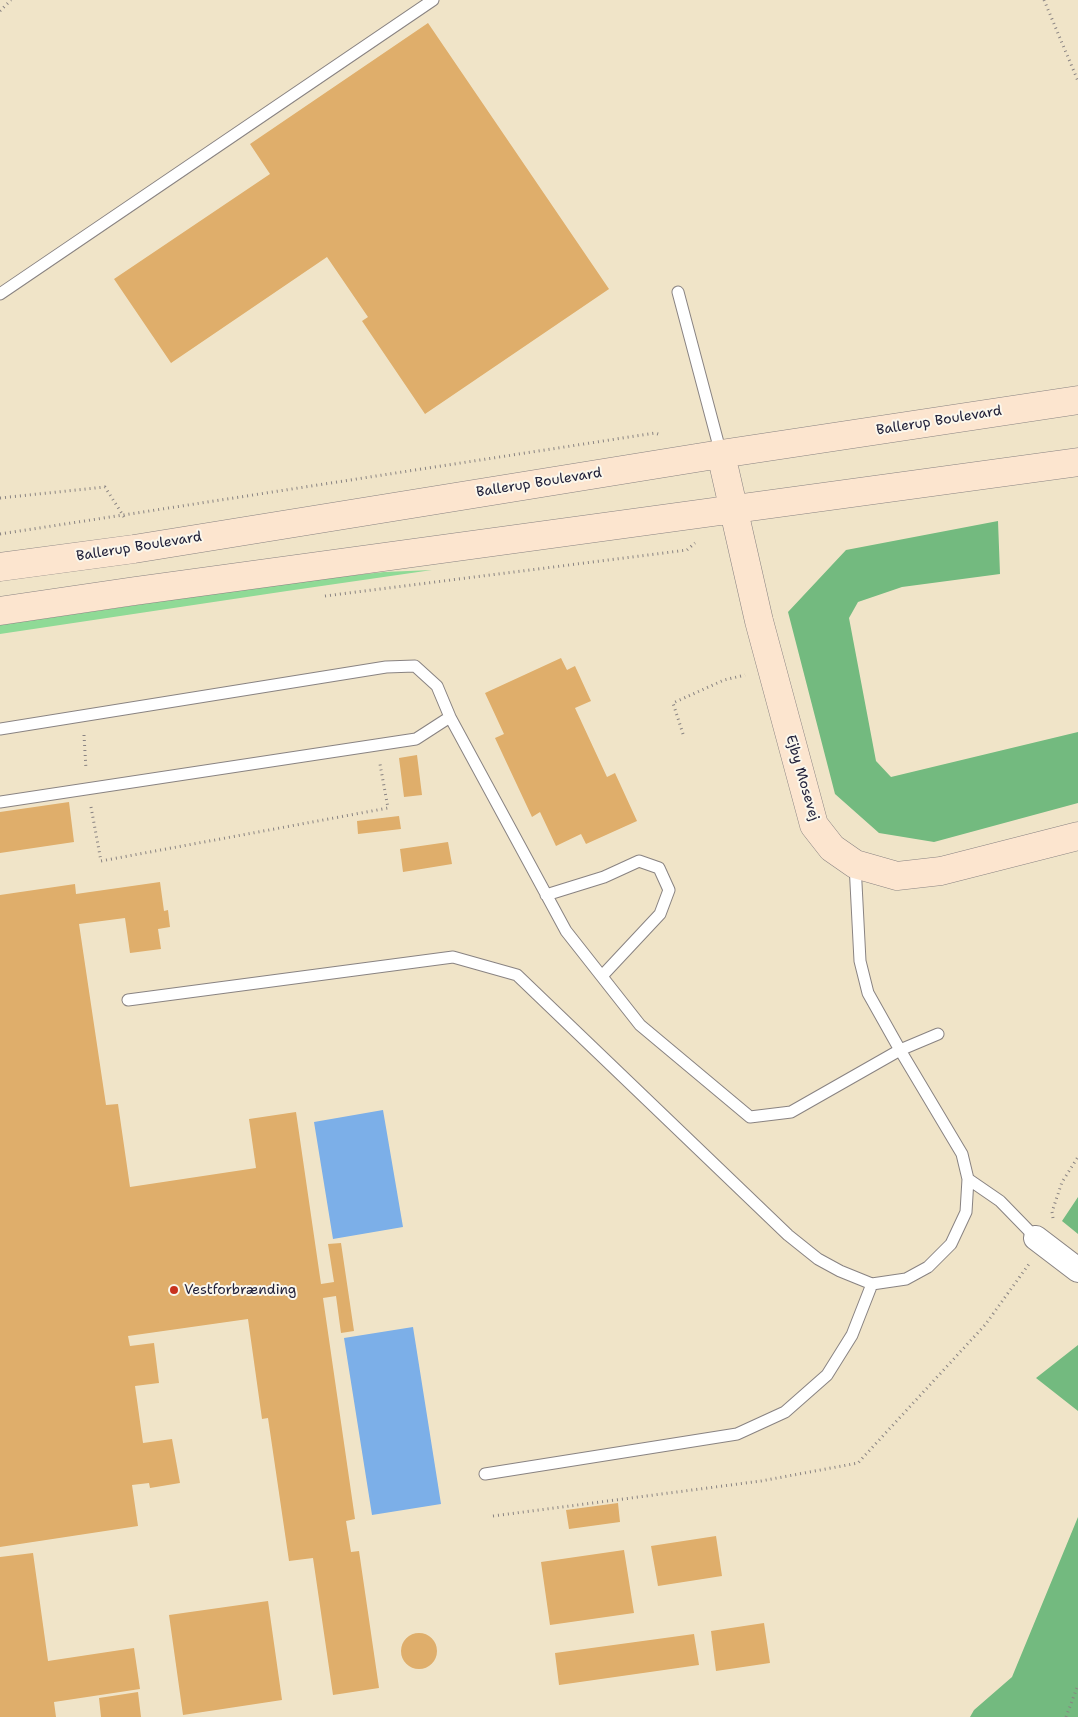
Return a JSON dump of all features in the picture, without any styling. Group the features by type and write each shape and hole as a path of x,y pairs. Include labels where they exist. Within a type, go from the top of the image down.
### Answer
{"street":[{"name":"Ballerup Boulevard","path":"0,567 134,549 721,454 1078,400"},
{"name":"Ejby Mosevej","path":"721,454 732,510 814,825 832,848 855,864 897,876 941,870 1078,836"},
{"path":"0,611 1078,462"},
{"path":"1046,1245 1078,1270"}],"lane":[{"path":"0,294 433,0"},
{"path":"678,292 721,454"},
{"path":"0,729 386,667 415,666 437,686 450,718 566,931 640,1025 750,1117 791,1112 900,1050 938,1034"},
{"path":"0,802 416,739 450,718"},
{"path":"546,894 604,877 639,860 659,868 669,890 660,914 602,976"},
{"path":"128,1000 453,957 517,975 788,1236 818,1259 840,1271 872,1284 906,1278 928,1268 951,1244 966,1212 968,1178 962,1154 868,992 860,961 855,864"},
{"path":"968,1178 1000,1201 1046,1245"},
{"path":"485,1474 736,1434 785,1412 827,1375 852,1334 872,1284"}],"path":[{"path":"0,11 11,0"},
{"path":"1044,0 1078,81"},
{"path":"0,534 655,433 664,436"},
{"path":"0,498 105,487 124,516 134,549"},
{"path":"683,734 674,703 724,680 772,669"},
{"path":"83,717 87,788 101,861 388,808 377,745"},
{"path":"493,1516 761,1481 858,1463 985,1325 1046,1245 1052,1212 1062,1182 1078,1157"},
{"path":"1066,1717 1078,1685"}],"green space":[{"path":"998,521 1000,574 902,587 858,602 849,618 876,761 891,777 1078,732 1078,803 934,842 879,833 835,794 788,612 846,550"},
{"path":"432,570 0,634 0,625 328,578 384,572"},
{"path":"1078,1197 1078,1234 1062,1221"},
{"path":"1078,1345 1078,1411 1036,1378"},
{"path":"1078,1517 1078,1717 970,1717 974,1710 1012,1677"}],"water":[{"path":"383,1110 403,1227 333,1239 314,1122"},
{"path":"413,1327 441,1504 372,1515 344,1338"}],"building":[{"path":"428,23 609,289 425,414 362,321 368,317 327,257 171,363 114,279 270,174 250,144"},
{"path":"561,658 567,670 575,666 591,701 575,708 607,777 615,773 637,821 586,844 581,834 556,846 540,812 532,817 495,738 504,734 485,693"},
{"path":"417,755 422,795 404,797 399,758"},
{"path":"69,802 74,842 0,853 0,812"},
{"path":"399,816 401,829 358,834 357,821"},
{"path":"448,842 452,864 403,872 400,849"},
{"name":"Vestforbrænding","path":"160,882 164,911 168,910 170,927 158,929 161,949 130,953 125,918 79,924 106,1105 118,1104 130,1187 256,1168 249,1119 296,1112 321,1284 334,1282 328,1244 341,1243 354,1331 341,1333 336,1296 323,1298 355,1519 346,1521 351,1552 359,1551 379,1688 333,1695 313,1558 289,1561 268,1418 262,1419 248,1319 128,1336 130,1346 154,1343 159,1383 135,1386 143,1443 172,1439 180,1483 150,1488 149,1483 132,1485 138,1526 0,1547 0,895 75,884 76,894"},
{"path":"618,1503 620,1522 569,1529 566,1510"},
{"path":"716,1536 722,1576 658,1586 651,1546"},
{"path":"624,1550 634,1613 550,1625 541,1562"},
{"path":"33,1553 48,1661 134,1648 140,1689 54,1702 56,1717 0,1717 0,1557"},
{"path":"268,1601 282,1700 183,1715 169,1615"},
{"path":"764,1623 770,1663 716,1671 711,1631"},
{"path":"419,1633 432,1638 437,1651 432,1664 419,1669 406,1664 401,1651 406,1638"},
{"path":"694,1634 699,1665 559,1685 555,1653"},
{"path":"138,1692 141,1717 101,1717 99,1698"}],"place":[{"name":"Vestforbrænding","path":"174,1290"}]}
